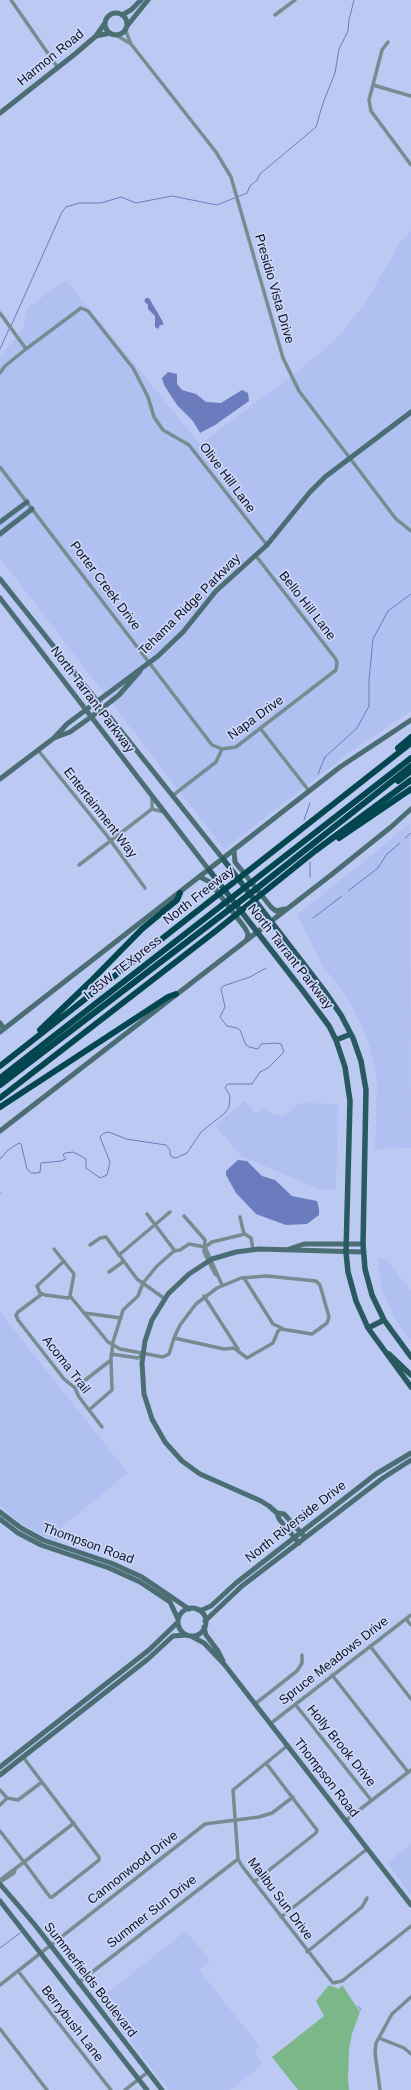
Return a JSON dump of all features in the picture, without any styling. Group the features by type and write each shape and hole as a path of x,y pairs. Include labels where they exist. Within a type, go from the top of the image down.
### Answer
{"highway":[{"path":"334,804 341,794 389,757 411,737"},
{"name":"North Freeway","path":"0,1065 411,743"},
{"path":"362,795 366,788 411,754"},
{"name":"I 35W TEXpress","path":"0,1078 411,758"},
{"name":"I 35W TEXpress","path":"0,1085 256,889 411,766"},
{"path":"376,793 383,791 411,771"},
{"path":"0,1098 217,930 315,851 411,780"},
{"path":"315,851 325,848 411,789"},
{"path":"0,1065 4,1058 42,1028 86,987 142,929 176,900 180,893"},
{"path":"0,1108 168,997 176,994"}],"main road":[{"path":"122,15 132,10 141,0"},
{"path":"126,27 126,19 117,13 110,14 105,22 106,28 110,33 116,35 126,27 148,0"},
{"name":"Harmon Road","path":"0,113 96,36 105,22"},
{"name":"Harmon Road","path":"96,36 110,33"},
{"name":"Tehama Ridge Parkway","path":"0,779 54,738 66,724 96,700 150,662 183,632 216,591 267,545 324,477 411,412"},
{"path":"0,522 27,502"},
{"path":"0,534 32,509"},
{"name":"North Tarrant Parkway","path":"0,579 172,797 223,859 326,993 341,1015 351,1034 361,1061 366,1090 363,1252 372,1295 384,1320 411,1357"},
{"name":"North Tarrant Parkway","path":"0,598 209,870 212,879 257,932 329,1026 336,1040 345,1067 350,1101 346,1252 351,1287 368,1328 411,1387"},
{"name":"Tehama Ridge Parkway","path":"54,738 70,732 92,717 119,695 142,669"},
{"name":"North Freeway","path":"2,1030 234,851 309,791 345,764 411,720"},
{"path":"0,1131 247,939 290,908 391,827 411,809"},
{"path":"234,851 235,862 271,908 276,911 290,908"},
{"path":"200,877 212,879 245,928 248,934 247,939"},
{"path":"0,1023 2,1030"},
{"path":"336,1040 351,1034"},
{"path":"288,1249 304,1244 363,1244"},
{"path":"305,1538 284,1514 277,1513 261,1501 200,1474 169,1448 156,1427 148,1410 142,1378 143,1354 150,1327 165,1299 183,1278 210,1260 253,1249 363,1252"},
{"path":"368,1328 384,1320"},
{"path":"385,1352 396,1359 411,1375"},
{"name":"North Riverside Drive","path":"198,1610 211,1606 228,1590 294,1537 384,1468 411,1452"},
{"name":"North Riverside Drive","path":"205,1621 231,1596 305,1538 383,1478 411,1460"},
{"name":"Thompson Road","path":"0,1512 47,1545"},
{"path":"277,1513 279,1520 299,1543"},
{"name":"Thompson Road","path":"0,1519 21,1535 47,1545 111,1563 141,1579 189,1609"},
{"name":"Thompson Road","path":"141,1579 170,1602 178,1620"},
{"path":"0,1767 149,1650 178,1620 184,1611 189,1609 198,1610 203,1614 205,1621 204,1627 199,1634 173,1636 153,1655 0,1776"},
{"path":"178,1620 180,1629 188,1635"},
{"name":"Thompson Road","path":"204,1627 206,1635 218,1651 224,1664"},
{"name":"Thompson Road","path":"188,1635 204,1643 224,1664 411,1905"},
{"path":"83,1702 87,1707"},
{"name":"Summerfields Boulevard","path":"0,1882 162,2090"},
{"name":"Summerfields Boulevard","path":"0,1901 147,2090"}],"street":[{"path":"11,0 58,68"},
{"path":"275,15 290,2 295,0"},
{"name":"Presidio Vista Drive","path":"126,27 131,44"},
{"name":"Presidio Vista Drive","path":"116,35 131,44 216,152 235,190 283,358 308,404 396,519 411,531"},
{"path":"388,42 382,50 369,100 371,111 411,165"},
{"path":"373,85 411,96"},
{"name":"Olive Hill Lane","path":"26,349 82,308 88,311 132,368 148,397 154,417 163,430 190,445 267,545"},
{"path":"0,373 5,366 26,349 1,314"},
{"name":"Porter Creek Drive","path":"0,467 212,744 222,750"},
{"name":"Bello Hill Lane","path":"256,556 335,658 337,662 336,670"},
{"name":"Napa Drive","path":"172,797 216,762 222,750 236,748 336,670"},
{"path":"260,728 309,791"},
{"name":"Entertainment Way","path":"38,750 111,840 145,888"},
{"path":"152,797 152,808"},
{"path":"79,865 152,808"},
{"path":"152,808 164,812"},
{"path":"119,1255 156,1226 170,1212"},
{"path":"147,1214 175,1251"},
{"path":"184,1216 204,1239 204,1252 210,1260 215,1274 218,1276 222,1285"},
{"path":"240,1217 244,1234"},
{"path":"89,1410 112,1390 112,1345 123,1310 138,1296 143,1283 158,1266 175,1251 190,1244 205,1247 212,1242 244,1234 251,1237 253,1249"},
{"path":"90,1245 100,1238 106,1237 136,1278 165,1299"},
{"path":"54,1249 74,1274 70,1296 100,1335 112,1345 122,1349 139,1351 143,1354 167,1356 170,1353 174,1338 187,1314 204,1296 222,1285 244,1278 267,1276 316,1281 320,1285 329,1316 327,1323 312,1334 273,1324 244,1278"},
{"path":"64,1261 37,1284 38,1289 42,1294 68,1298 70,1296"},
{"path":"109,1272 124,1261"},
{"name":"Acoma Trail","path":"42,1294 16,1315 18,1320 64,1379 74,1388 102,1427"},
{"path":"204,1296 238,1351 244,1357 251,1357 273,1343 278,1331 285,1328"},
{"path":"84,1313 120,1318"},
{"path":"174,1338 224,1349 234,1348 238,1351"},
{"path":"122,1349 122,1355"},
{"path":"111,1354 138,1358 143,1354"},
{"path":"74,1388 111,1360"},
{"name":"Spruce Meadows Drive","path":"270,1724 411,1615"},
{"path":"406,1619 411,1625"},
{"path":"370,1646 411,1699"},
{"path":"254,1704 297,1670 302,1663 302,1656"},
{"path":"332,1675 410,1771 345,1821"},
{"name":"Holly Brook Drive","path":"295,1704 372,1800"},
{"name":"Malibu Sun Drive","path":"287,1746 233,1790 238,1859 307,1952 333,1983 342,1981 411,1926"},
{"path":"0,1831 50,1897 55,1895 98,1862 100,1857 23,1757"},
{"path":"254,1882 316,1833 317,1830 266,1763"},
{"path":"0,1790 7,1798 18,1800 42,1782"},
{"name":"Cannonwood Drive","path":"0,1985 205,1824 234,1819 259,1817 272,1813 293,1797"},
{"path":"1,1803 7,1798"},
{"path":"0,1882 14,1873 15,1870 24,1862 74,1824"},
{"path":"281,1917 367,1849"},
{"name":"Summer Sun Drive","path":"78,1983 238,1859"},
{"path":"307,1952 362,1907 367,1898"},
{"name":"Berrybush Lane","path":"18,1971 110,2090"},
{"path":"380,2090 375,2053 379,2038 392,2014 411,1997"},
{"path":"0,2029 47,2090"},
{"path":"379,2038 404,2048 411,2054"},
{"path":"125,2090 148,2072"}],"shaded area":[{"path":"411,231 411,711 354,749 224,849 0,558 0,357 23,329 27,308 66,280 200,444 298,371 336,339 364,305 400,243"},
{"path":"146,298 149,298 163,322 163,325 160,325 158,329 155,327 155,316 148,309 148,305 144,301"},
{"path":"168,372 177,374 177,384 182,390 196,394 206,402 221,403 242,390 248,393 249,401 215,425 200,433 193,421 177,405 164,385 162,378"},
{"path":"410,822 411,1148 375,1149 377,1079 369,1044 360,1021 348,1000 322,964 297,915 388,842"},
{"path":"245,1101 255,1113 264,1107 273,1115 284,1116 300,1103 338,1104 336,1190 319,1189 241,1156 215,1125"},
{"path":"238,1160 247,1161 262,1176 275,1180 292,1196 317,1201 319,1215 307,1224 286,1225 256,1214 236,1193 226,1175 226,1171"},
{"path":"379,1258 385,1258 411,1291 411,1340 395,1319 382,1289 378,1267"},
{"path":"0,1312 128,1473 63,1526 57,1541 45,1537 20,1523 0,1506"},
{"path":"411,1844 411,1894 387,1863"},
{"path":"186,1931 210,1961 199,1970 260,2047 254,2052 263,2064 230,2090 169,2090 98,2000"}],"green space":[{"path":"329,1985 339,1989 342,1985 360,2012 352,2034 349,2049 349,2090 298,2090 272,2057 324,2016 316,2001"}],"waterway":[{"path":"11,326 62,212 66,207 79,203 101,203 121,197 136,203 172,196 217,205 247,193 250,186 257,180 260,174 316,127 323,103 335,73 339,49 348,31 354,0"},
{"path":"0,349 9,329"},
{"path":"318,774 325,757 357,728 369,706 369,680 373,639 388,611 411,594"},
{"path":"304,820 310,803"},
{"path":"405,838 411,833"},
{"path":"348,891 378,868 386,855 400,843"},
{"path":"310,862 310,877"},
{"path":"313,918 342,896"},
{"path":"0,1159 8,1150 19,1143 21,1144 27,1169 31,1173 37,1173 40,1172 41,1163 61,1161 66,1159 63,1155 65,1153 73,1152 86,1159 86,1168 100,1178 107,1175 110,1162 100,1137 104,1133 109,1132 126,1139 166,1145 170,1150 172,1157 176,1158 187,1153 201,1132 225,1113 229,1107 230,1096 225,1087 228,1084 252,1084 260,1072 268,1068 284,1052 281,1044 276,1043 261,1044 258,1049 249,1047 246,1045 240,1030 227,1026 220,1017 225,1007 221,989 223,986 250,977 266,968"},
{"path":"0,1948 20,1933"},
{"path":"358,2006 361,2010"}]}
